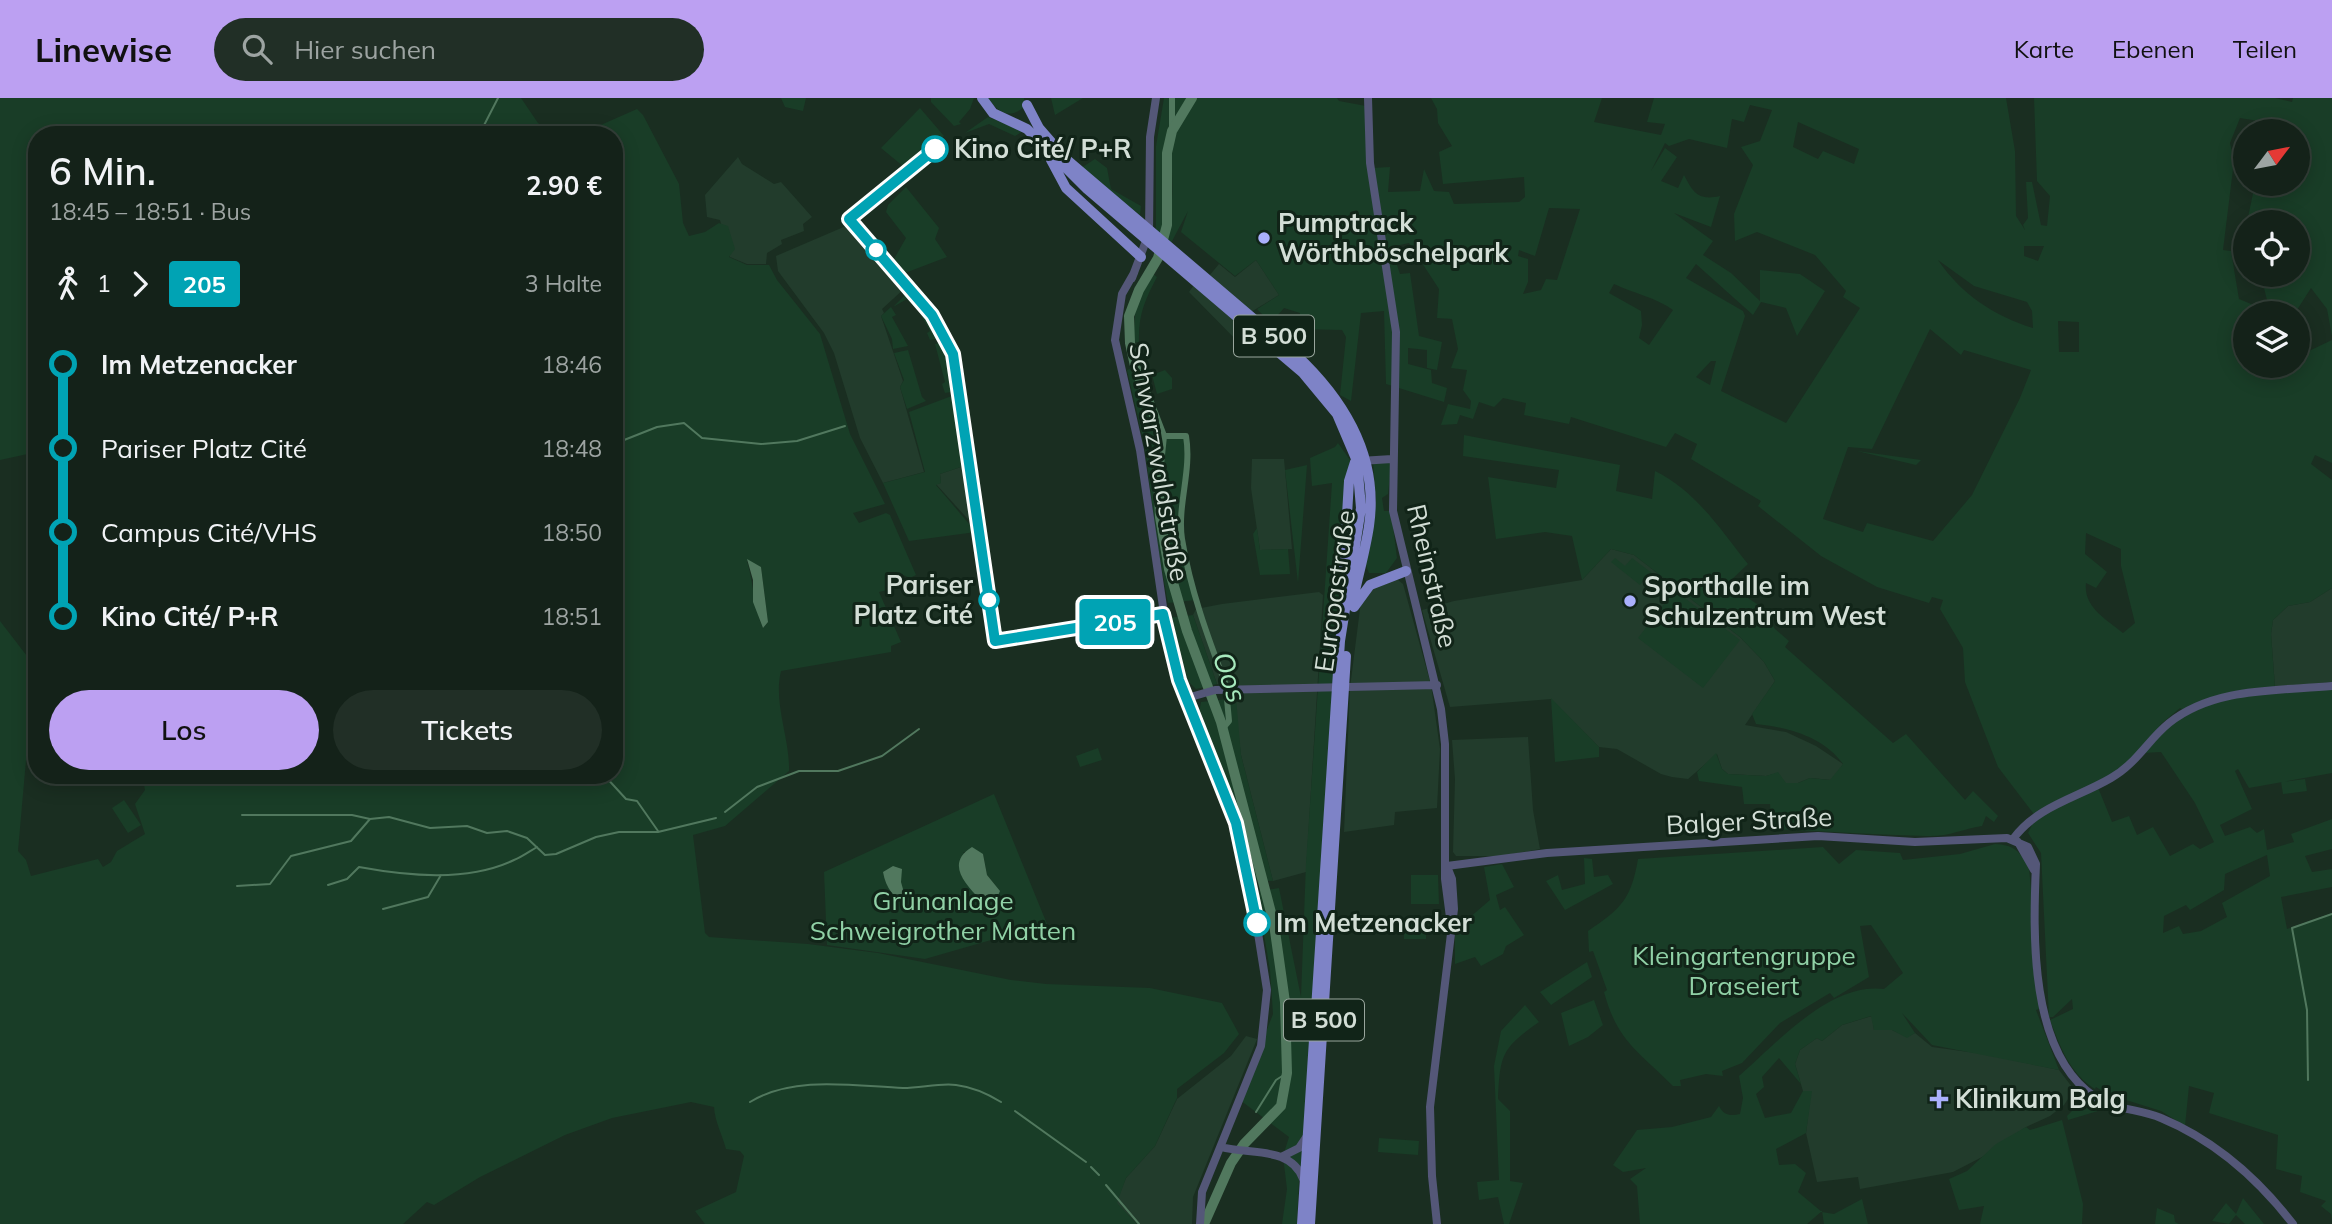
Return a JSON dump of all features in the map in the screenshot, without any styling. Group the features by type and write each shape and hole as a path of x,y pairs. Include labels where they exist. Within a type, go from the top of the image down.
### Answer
{"main road":[{"name":"B 500","path":"982,98 989,110 1009,119 1023,113 1028,102"},
{"name":"Europastraße","path":"1028,102 1039,128 1057,150 1134,224 1314,384 1343,425 1365,485 1370,518 1351,612 1310,1224"},
{"name":"Europastraße","path":"1009,119 1027,129 1078,182 1134,224"},
{"path":"1045,148 1066,188 1141,257"},
{"path":"1340,641 1349,481 1355,462"},
{"name":"Europastraße","path":"1302,1224 1340,641 1365,485"},
{"path":"1363,558 1367,573 1379,579"},
{"path":"1351,612 1366,589 1379,579 1406,571"}],"street":[{"name":"Schwarzwaldstraße","path":"1155,98 1150,137 1150,223 1141,257 1120,306 1115,330 1117,353 1140,450 1168,644 1236,823 1251,889 1267,990 1261,1046 1202,1192 1199,1223"},
{"name":"Rheinstraße","path":"1368,98 1370,163 1396,332 1393,510 1406,571 1437,685 1445,744 1447,866 1452,879 1454,900 1430,1107 1432,1176 1437,1224"},
{"path":"1355,462 1392,459"},
{"path":"1187,698 1215,690 1437,685"},
{"path":"2293,1224 2261,1185 2235,1163 2161,1118 2106,1102 2084,1088 2062,1061 2046,1018 2040,986 2035,857 2028,847 2016,841 2031,821 2047,808 2119,774 2137,759 2166,726 2198,704 2233,695 2332,685"},
{"name":"Balger Straße","path":"1447,866 1547,853 1818,836 1915,842 1996,836 2016,841"},
{"path":"1283,1156 1299,1149 1308,1133"},
{"path":"1221,1147 1283,1156 1296,1164 1305,1185"}],"shaded area":[{"path":"738,157 742,164 774,184 781,182 812,217 803,224 804,231 781,240 782,244 767,253 766,264 747,264 730,257 720,220 707,217 705,195"},
{"path":"850,226 862,240 879,266 890,272 905,288 882,309 884,313 881,316 903,381 900,387 924,472 883,483 860,438 834,353 824,333 778,271 776,256"},
{"path":"1256,260 1279,295 1251,312 1209,276 1219,264 1235,277"},
{"path":"1194,285 1258,339 1246,354 1247,351 1189,292"},
{"path":"1252,459 1284,459 1292,549 1260,550 1251,488"},
{"path":"967,465 975,527 936,484 941,483 940,474"},
{"path":"1611,549 1634,555 1740,637 1764,662 1775,681 1745,725 1786,732 1816,746 1843,764 1831,780 1810,778 1798,783 1785,783 1778,773 1766,776 1728,774 1722,769 1717,754 1688,779 1672,777 1661,774 1617,749 1599,747 1551,699 1450,707 1422,610 1454,601 1582,580"},
{"path":"747,559 761,567 768,622 763,628 753,602 753,580"},
{"path":"1398,580 1403,584 1431,685 1440,749 1437,808 1395,812 1394,825 1344,832 1350,688 1361,601 1369,590 1385,581"},
{"path":"2332,588 2332,682 2275,687 2271,634 2273,620 2288,606 2310,602"},
{"path":"1319,592 1323,595 1306,872 1273,881 1241,755 1232,684 1217,684 1193,615 1196,609 1222,604"},
{"path":"1528,737 1533,810 1540,849 1502,856 1456,856 1453,852 1455,779 1452,740"},
{"path":"972,847 983,854 987,875 1000,891 996,900 980,899 960,873 960,860"},
{"path":"893,866 902,869 901,882 908,907 895,896 886,883 883,872"},
{"name":"Klinikum Balg","path":"1872,1016 1874,1030 1892,1030 1907,1037 1915,1033 1932,1047 1984,1054 2059,1070 2072,1087 2072,1093 2064,1105 2050,1116 2026,1127 1982,1157 1953,1172 1860,1189 1858,1177 1817,1182 1806,1133 1811,1092 1803,1091 1795,1064 1800,1050 1817,1038 1822,1041 1842,1025"},
{"path":"1246,1036 1257,1039 1193,1197 1192,1224 1137,1224 1116,1203 1126,1178 1155,1146 1177,1099 1231,1056"}],"green space":[{"path":"0,98 521,98 542,126 28,126 28,454 0,460"},
{"path":"781,98 806,98 803,111 785,107"},
{"path":"931,98 974,98 970,109 959,122 961,124 954,126 931,102"},
{"path":"988,98 1024,98 1024,107 1013,113 1004,113"},
{"path":"1051,98 1083,98 1055,115"},
{"path":"1164,98 1337,98 1339,101 1366,106 1372,168 1390,167 1388,192 1420,191 1424,169 1434,191 1449,192 1454,204 1519,202 1525,197 1524,177 1443,184 1439,152 1452,146 1438,123 1437,109 1431,98 1602,98 1594,122 1661,135 1665,124 1647,122 1654,98 2006,98 2015,151 2016,216 2025,230 2023,225 2028,218 2026,182 2032,182 2041,225 2047,226 2050,196 2037,181 2034,98 2275,98 2292,102 2293,98 2332,98 2332,336 2327,309 2311,288 2303,301 2267,301 2263,287 2310,287 2310,210 2250,210 2252,196 2310,196 2310,119 2233,119 2230,143 2233,169 2223,250 2231,251 2233,287 2237,287 2239,299 2244,301 2233,301 2233,378 2310,378 2310,351 2332,340 2332,463 2315,455 2311,464 2332,480 2332,588 2310,602 2288,606 2273,620 2271,634 2275,688 2206,699 2183,710 2180,708 2161,724 2146,747 2185,713 2232,697 2332,687 2332,773 2249,788 2238,769 2235,771 2252,809 2220,825 2225,836 2250,827 2257,833 2264,829 2267,850 2294,842 2291,834 2332,819 2332,849 2305,856 2312,872 2332,869 2332,887 2281,897 2287,929 2332,913 2332,1222 2331,1214 2321,1206 2326,1201 2300,1192 2302,1176 2276,1169 2278,1135 2209,1113 2214,1093 2189,1086 2185,1126 2161,1111 2107,1094 2096,1087 2095,1089 2072,1067 2050,1020 2073,1009 2072,999 2053,1017 2049,1017 2041,853 2028,833 2036,817 1998,767 1965,682 1963,648 1940,609 1943,600 1932,597 1929,603 1877,587 1821,556 1758,506 1761,501 1691,459 1697,444 1675,433 1666,447 1571,417 1569,424 1524,415 1526,403 1503,398 1494,407 1479,402 1473,419 1460,415 1457,424 1441,425 1448,404 1470,409 1471,401 1463,390 1467,370 1451,368 1458,349 1452,319 1437,318 1439,289 1409,243 1391,247 1400,274 1410,273 1419,336 1442,342 1437,370 1427,368 1427,350 1408,348 1408,364 1431,370 1432,383 1447,388 1444,402 1386,384 1384,311 1361,313 1351,401 1340,395 1346,337 1342,330 1300,329 1300,313 1284,308 1271,323 1257,309 1279,295 1256,260 1235,276 1181,232 1188,211 1171,243 1167,238 1172,204 1174,137 1183,116 1180,114 1168,143 1162,236 1156,230 1156,146","holes":["1750,105 1772,110 1760,141 1741,147 1753,165 1734,214 1735,241 1757,232 1815,255 1846,291 1843,297 1860,308 1786,423 1721,391 1745,316 1743,311 1686,278 1696,264 1753,315 1761,302 1786,308 1797,336 1825,291 1800,274 1760,270 1760,301 1731,273 1703,255 1713,241 1674,213 1711,227 1720,196 1707,197 1698,194 1690,187 1684,175 1678,188 1661,181 1677,157 1665,148 1651,171 1665,143 1669,146 1689,139 1727,148 1732,119 1744,122","1798,122 1859,149 1854,164 1823,151 1818,159 1793,147","1549,208 1580,209 1557,280 1546,279 1541,290 1523,294 1528,282 1528,259 1518,256 1519,250 1535,256","2024,246 2044,246 2038,261 2024,256","1938,260 1974,286 2027,302 2032,311 2033,328 1992,310 1968,293","1614,284 1673,310 1649,345 1639,338 1641,311 1609,293","2058,321 2079,322 2079,352 2059,352","1930,329 1961,355 1964,350 2031,370 1972,495 1933,541 1867,523 1863,532 1823,519 1848,447 1872,449","1711,361 1716,361 1710,385 1696,377","2086,533 2121,549 2121,566 2135,623 2123,633 2092,606 2086,592 2086,583 2096,588 2107,572 2085,554","2161,752 2195,803 2214,842 2200,849 2193,844 2170,856 2153,827 2137,835 2129,816 2112,822 2097,785 2143,753","2267,855 2270,876 2222,903 2227,917 2201,931 2183,934 2179,926 2163,933 2164,916 2186,905 2190,910 2224,890 2225,874"]},
{"path":"920,108 944,136 904,167 881,148"},
{"path":"637,109 643,115 679,184 683,223 689,236 705,232 719,223 728,226 735,249 729,257 747,265 769,265 777,280 820,334 850,434 885,504 853,513 859,523 886,513 890,515 916,575 910,578 901,574 892,589 879,592 901,642 891,646 891,652 781,671 780,708 789,771 725,826 693,835 705,933 709,937 808,944 878,953 1011,980 1150,988 1222,1003 1239,1034 1224,1053 1177,1089 1177,1098 1155,1146 1126,1178 1117,1203 1137,1224 705,1224 695,1211 736,1192 744,1156 740,1151 726,1149 714,1107 691,1102 612,1118 565,1135 480,1177 434,1205 427,1202 403,1224 0,1224 0,621 28,657 28,737 18,851 26,860 31,876 98,859 103,867 111,862 117,851 145,834 135,804 145,790 144,784 623,784 623,126 598,126","holes":["747,561 761,567 768,622 763,628"]},
{"path":"988,117 1023,131 1015,136 989,124 965,133"},
{"path":"1095,159 1107,168 1111,189 1141,206 1140,215 1081,168"},
{"path":"906,187 939,228 935,239 947,257 905,273 894,259 906,238 886,212 888,205"},
{"path":"1153,274 1157,277 1143,308 1139,342 1133,343 1136,303"},
{"path":"908,292 942,338 930,340 927,333 930,331 913,301 907,299 893,307"},
{"path":"891,307 896,315 892,317 908,346 893,349 892,339 881,316"},
{"path":"944,342 957,391 945,393 942,384 945,382 935,344"},
{"path":"908,350 922,397 926,401 907,409 900,387 904,380 894,353"},
{"path":"1133,368 1160,439 1184,437 1186,472 1180,537 1196,600 1168,603 1156,537 1145,447 1127,370"},
{"path":"1165,370 1172,378 1172,389 1157,394 1152,375"},
{"path":"957,394 967,465 940,474 941,483 936,485 976,532 909,541 883,483 925,472 909,412"},
{"path":"1464,435 1620,465 1616,491 1652,499 1655,471 1670,479 1695,500 1748,564 1727,584 1769,612 1774,628 1789,641 1785,647 1893,743 1906,734 1965,800 1973,791 1998,816 1994,822 1986,816 1982,826 1934,836 1772,829 1770,804 1744,804 1742,787 1699,781 1697,772 1716,753 1722,769 1728,774 1766,776 1778,772 1786,783 1798,783 1810,778 1830,780 1843,764 1816,740 1793,731 1756,724 1752,714 1775,681 1764,662 1740,637 1634,555 1611,549 1582,580 1572,536 1545,532 1496,539 1488,477 1556,488 1559,470 1463,456"},
{"path":"1338,443 1350,460 1303,1172 1299,1181 1297,1224 1282,1224 1287,1189 1283,1156 1289,1137 1240,1100 1273,1014 1270,970 1258,900 1260,891 1279,888 1301,997 1306,863 1332,483 1312,486 1310,458 1335,447"},
{"path":"1857,451 1921,460 1916,465"},
{"path":"1392,459 1388,494 1382,498 1384,511 1391,511 1397,558 1386,573 1369,573 1364,560 1376,501 1373,461"},
{"path":"1307,465 1298,583 1285,470"},
{"path":"1257,528 1260,550 1288,549 1290,574 1260,575 1253,534"},
{"path":"1615,558 1625,566 1632,558 1740,640 1703,688 1638,638 1672,594 1648,575 1640,585 1611,562"},
{"path":"1193,615 1217,684 1196,689 1189,682 1168,618"},
{"path":"1236,698 1241,755 1273,881 1256,880 1225,774 1199,713 1201,702"},
{"path":"1551,698 1599,747 1599,757 1555,762"},
{"path":"1098,748 1102,760 1080,767 1076,756"},
{"path":"2305,779 2307,791 2283,794 2281,782"},
{"name":"Grünanlage Schweigrother Matten","path":"994,794 1047,924 925,959 827,945 824,872","holes":["963,852 983,854 987,875 1000,891"]},
{"path":"124,800 141,825 128,833 112,808"},
{"name":"Kleingartengruppe Draseiert","path":"1995,844 2012,848 2023,857 2029,868 2042,1008 2036,1010 2059,1070 1932,1045 1902,1013 1915,1033 1907,1038 1892,1030 1874,1030 1871,1016 1842,1025 1822,1041 1817,1038 1800,1050 1795,1064 1801,1084 1779,1058 1762,1077 1764,1087 1756,1094 1765,1118 1791,1113 1803,1091 1812,1091 1806,1133 1776,1149 1779,1165 1795,1164 1806,1173 1798,1192 1821,1212 1807,1224 1640,1224 1637,1186 1630,1179 1646,1168 1623,1172 1613,1165 1637,1130 1672,1127 1711,1117 1719,1106 1728,1114 1740,1114 1743,1098 1739,1076 1787,1032 1824,1005 1864,989 1884,989 1903,973 1871,925 1860,926 1869,977 1834,998 1830,993 1780,1023 1742,1063 1722,1071 1723,1076 1706,1074 1680,1080 1681,1086 1673,1086 1631,1045 1615,1023 1593,951 1589,952 1588,931 1609,916 1623,901 1632,884 1638,859 1823,847 1839,864 1856,850 1900,853 1903,860 1960,854"},
{"path":"1584,858 1592,859 1594,877 1608,875 1613,884 1565,910 1546,881 1558,875 1562,890 1585,884"},
{"path":"1502,864 1514,887 1496,895 1500,910 1505,907 1524,935 1506,946 1503,954 1481,966 1475,957 1455,964 1455,930 1490,900 1484,867"},
{"path":"1411,875 1438,875 1439,904 1411,904"},
{"path":"1426,924 1426,939 1404,939 1404,925"},
{"path":"1587,962 1592,977 1551,1005 1540,992"},
{"path":"1594,1000 1603,1025 1588,1037 1569,1046 1561,1013"},
{"path":"1525,1005 1539,1022 1510,1046 1505,1053 1500,1072 1498,1099 1510,1111 1510,1181 1523,1183 1509,1224 1504,1224 1498,1197 1479,1200 1477,1182 1499,1180 1494,1066 1501,1031"},
{"path":"2083,1100 2098,1111 2068,1120 2067,1116"},
{"path":"2062,1120 2083,1204 2082,1224 1980,1224 1984,1206 1959,1210 1949,1179 1967,1171 1996,1144 2026,1127 2030,1130"},
{"path":"1379,1138 1419,1141 1418,1155 1378,1152"},
{"path":"2243,1198 2264,1224 2245,1224 2236,1215 2229,1224 2212,1221 2226,1203 2236,1214"},
{"path":"1862,1199 1868,1224 1824,1224 1822,1212 1834,1214"},
{"path":"2157,1208 2174,1215 2175,1222 2179,1224 2155,1224"}],"waterway":[{"path":"484,126 498,98"},
{"path":"1172,98 1172,131"},
{"name":"Oos","path":"1192,98 1172,131 1167,153 1167,225 1158,258 1139,290 1129,316 1130,343 1135,366 1162,436 1158,474 1160,517 1169,569 1187,631 1221,722 1274,924 1285,1002 1287,1073 1281,1106 1244,1144 1231,1163 1204,1224"},
{"path":"623,440 657,427 684,423 702,438 761,444 797,441 845,426"},
{"path":"1162,436 1186,436 1187,462 1181,513 1185,558 1206,631 1226,685"},
{"path":"1223,728 1229,721 1227,699"},
{"path":"725,812 757,787 799,771 838,771 882,756 919,729"},
{"path":"612,784 626,799 637,801 658,831"},
{"path":"242,815 352,815 370,819 389,817 430,828 467,826 487,833 507,831 527,838 545,855 556,854 596,837 619,832 658,832 716,818"},
{"path":"237,886 270,884 291,856 351,841 370,819"},
{"path":"328,885 347,879 359,867 417,875 477,872 514,860 537,847"},
{"path":"383,909 428,897 441,875"},
{"path":"2308,1080 2307,1010 2292,928 2332,914"},
{"path":"1256,1112 1276,1080 1287,1073"},
{"path":"750,1102 786,1088 825,1084 903,1088 956,1085 980,1091 1001,1102"},
{"path":"1015,1111 1086,1162"},
{"path":"1091,1167 1099,1175"},
{"path":"1106,1185 1139,1224"}],"bus line":[{"name":"205","path":"935,149 849,219 932,315 953,354 995,641 1163,614 1168,644 1179,680 1220,775 1236,823 1257,923"}],"place":[{"name":"Kino Cité/ P+R","path":"935,149"},
{"name":"Pumptrack Wörthböschelpark","path":"1264,238"},
{"name":"Pariser Platz Cité","path":"989,600"},
{"name":"Sporthalle im Schulzentrum West","path":"1630,601"},
{"name":"Im Metzenacker","path":"1257,923"},
{"name":"Klinikum Balg","path":"1939,1099"}]}
